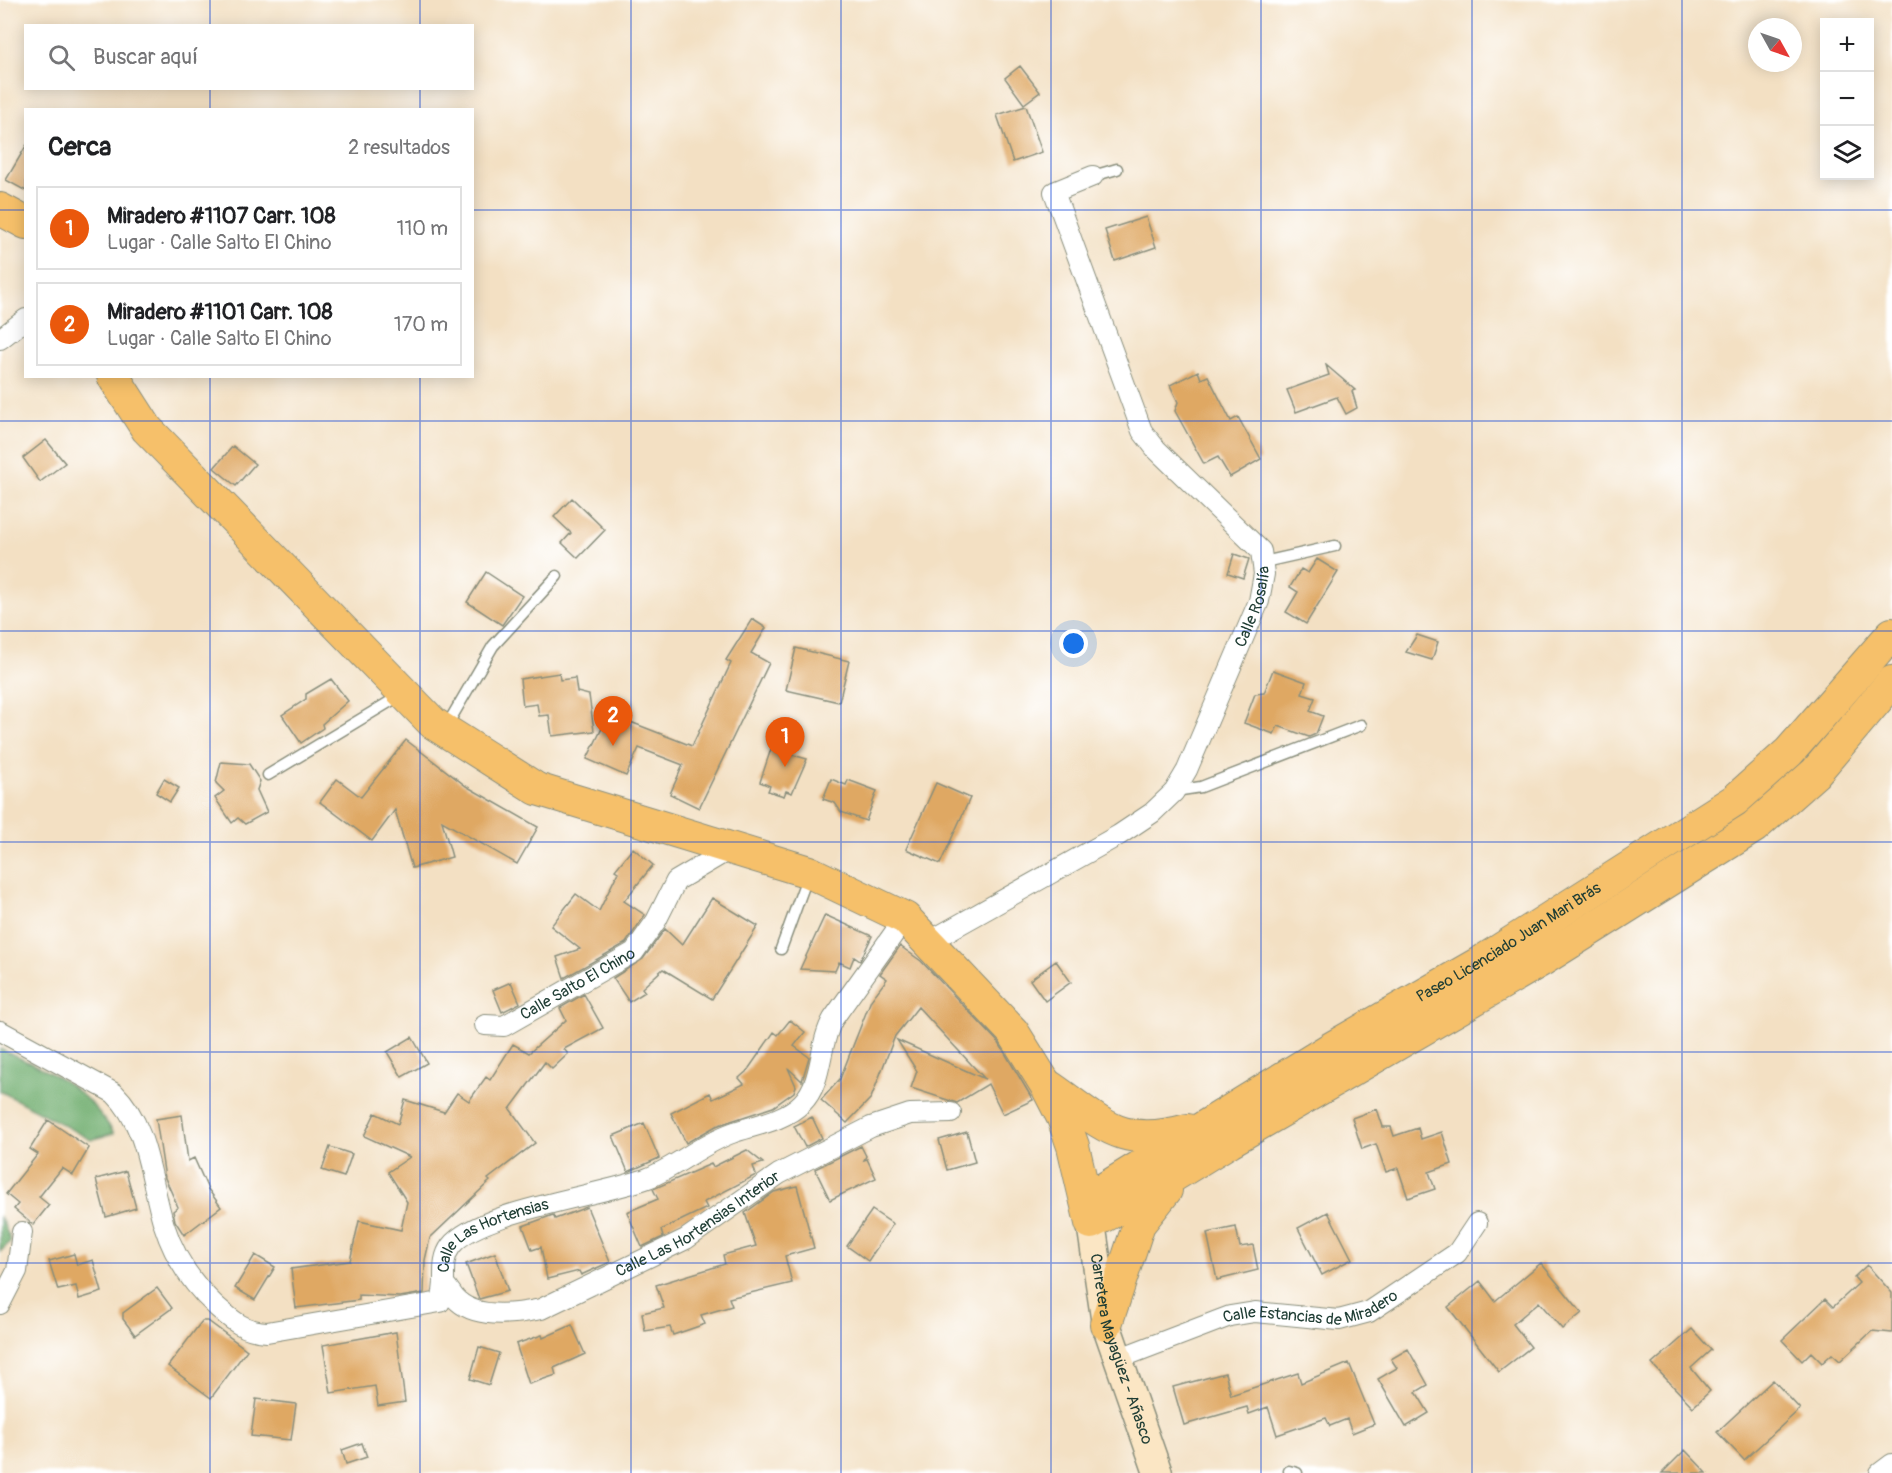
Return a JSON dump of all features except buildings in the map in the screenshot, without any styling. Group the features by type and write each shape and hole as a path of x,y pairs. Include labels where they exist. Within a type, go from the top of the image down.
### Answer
{"main road":[{"path":"0,208 24,221"},
{"path":"114,378 147,429 433,723 537,789 809,872 905,918 930,941 1013,1032 1046,1084 1063,1118 1073,1146 1088,1212"},
{"name":"Paseo Licenciado Juan Mari Brás","path":"1088,1212 1206,1125 1333,1047 1481,962 1735,800 1789,752 1892,634"},
{"name":"Paseo Licenciado Juan Mari Brás","path":"1088,1212 1126,1205 1532,967 1754,827 1815,773 1892,682"},
{"path":"1046,1084 1111,1130 1136,1137 1159,1138 1206,1125"},
{"path":"1106,1324 1139,1224 1156,1201 1189,1166"},
{"name":"Carretera Mayagüez - Añasco","path":"1088,1212 1106,1324 1120,1358 1158,1473"}],"street":[{"name":"Calle Rosalía","path":"930,941 1119,835 1152,813 1174,792 1187,770 1259,601 1264,581 1264,562 1261,551 1156,449 1142,431 1054,192 1093,176"},
{"path":"0,339 24,321"},
{"name":"Calle Salto El Chino","path":"484,1024 504,1026 634,952 656,921 676,881 732,848"},
{"name":"Calle Las Hortensias","path":"0,1031 114,1093 126,1105 138,1125 164,1226 174,1248 200,1291 237,1325 252,1331 267,1332 440,1302 446,1286 443,1270 446,1256 452,1245 463,1235 512,1215 648,1178 706,1144 793,1111 802,1103 813,1086 825,1032 905,918"},
{"name":"Calle Las Hortensias Interior","path":"446,1286 458,1301 491,1312 522,1313 541,1309 686,1239 779,1174 871,1127 910,1114 951,1113"},
{"name":"Calle Estancias de Miradero","path":"1120,1358 1230,1316 1255,1312 1338,1320 1369,1312 1457,1253 1478,1222"},
{"path":"0,1304 17,1270 22,1232"},
{"path":"1880,1473 1892,1464"}],"lane":[{"path":"1093,176 1117,169"},
{"path":"1264,562 1335,546"},
{"path":"444,730 493,646 557,576"},
{"path":"268,775 404,693"},
{"path":"1174,792 1201,787 1361,725"},
{"path":"781,949 809,872"}],"green space":[{"path":"0,1049 64,1081 90,1102 114,1133 91,1140 0,1091"},
{"path":"0,1216 11,1241 0,1252"}],"place":[{"name":"Miradero #1101 Carr. 108","path":"613,746"},
{"name":"Miradero #1107 Carr. 108","path":"785,767"}]}
